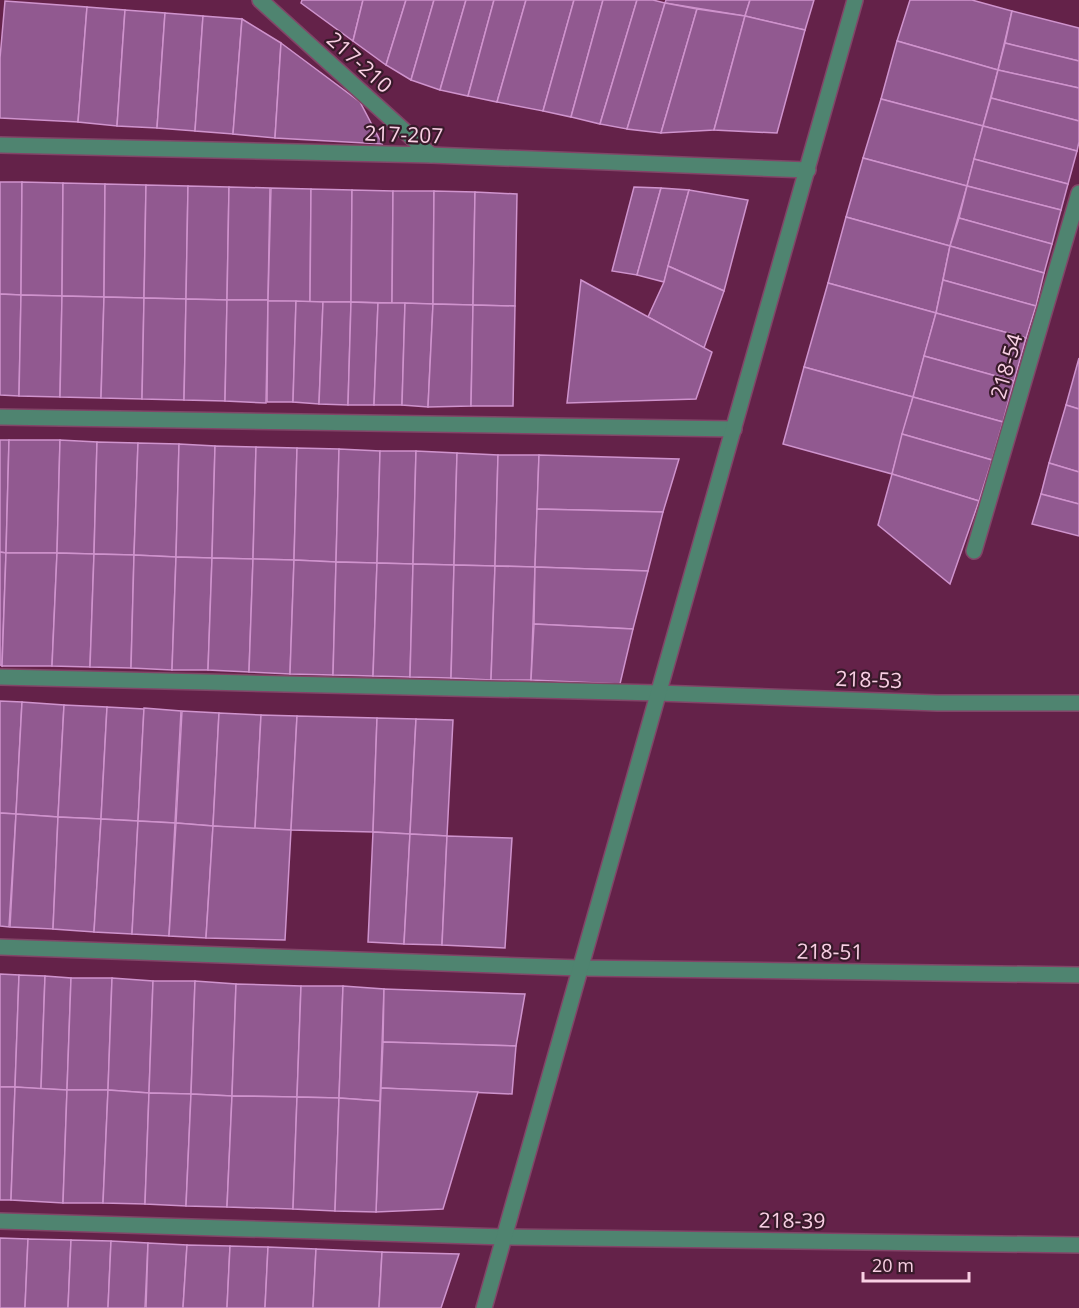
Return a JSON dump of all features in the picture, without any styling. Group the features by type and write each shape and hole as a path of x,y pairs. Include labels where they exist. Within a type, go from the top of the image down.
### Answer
{"street":[{"name":"217-210","path":"260,0 431,155"},
{"path":"484,1308 855,0"},
{"name":"217-207","path":"0,145 431,155 808,170"},
{"name":"218-54","path":"974,551 1079,193"},
{"path":"0,417 734,429"},
{"name":"218-53","path":"0,677 657,693 938,703 1079,703"},
{"name":"218-51","path":"0,947 580,968 1079,975"},
{"name":"218-39","path":"0,1221 504,1237 1079,1245"}],"building":[{"path":"302,0 363,0 353,41 301,3"},
{"path":"363,0 406,0 386,65 353,41"},
{"path":"406,0 434,0 411,80 386,65"},
{"path":"434,0 466,0 440,90 411,80"},
{"path":"466,0 494,0 468,96 440,90"},
{"path":"494,0 526,0 497,102 468,96"},
{"path":"526,0 574,0 543,111 497,102"},
{"path":"574,0 603,0 571,117 543,111"},
{"path":"603,0 637,0 600,124 571,117"},
{"path":"637,0 665,3 627,129 600,124"},
{"path":"666,0 750,0 745,16 665,3"},
{"path":"750,0 814,0 805,30 745,16"},
{"path":"910,0 972,0 1012,11 998,70 897,41"},
{"path":"5,1 87,7 78,122 0,118 0,58"},
{"path":"665,3 697,9 661,133 627,129"},
{"path":"87,7 125,10 117,126 78,122"},
{"path":"697,9 745,16 714,130 661,133"},
{"path":"125,10 165,13 157,128 117,126"},
{"path":"1012,11 1079,28 1079,61 1005,43"},
{"path":"165,13 203,16 195,131 157,128"},
{"path":"203,16 242,19 233,134 195,131"},
{"path":"745,16 805,30 777,133 714,130"},
{"path":"242,19 281,43 275,138 233,134"},
{"path":"897,41 998,70 983,126 881,99"},
{"path":"281,43 360,102 382,144 275,138"},
{"path":"1005,43 1079,61 1079,88 998,70"},
{"path":"998,70 1079,88 1079,121 991,98"},
{"path":"991,98 1079,121 1077,151 983,126"},
{"path":"881,99 983,126 967,186 863,158"},
{"path":"983,126 1077,151 1068,184 974,159"},
{"path":"863,158 967,186 950,246 846,217"},
{"path":"974,159 1068,184 1061,210 967,186"},
{"path":"0,182 22,182 21,295 0,294"},
{"path":"22,182 63,183 62,296 21,295"},
{"path":"63,183 105,184 104,297 62,296"},
{"path":"105,184 146,185 144,298 104,297"},
{"path":"146,185 188,186 186,299 144,298"},
{"path":"188,186 229,187 227,300 186,299"},
{"path":"967,186 1061,210 1052,244 959,218"},
{"path":"229,187 270,188 268,300 227,300"},
{"path":"634,187 661,188 637,275 612,271"},
{"path":"271,188 311,189 310,302 268,301"},
{"path":"661,188 689,190 664,282 637,275"},
{"path":"311,189 352,190 351,302 310,302"},
{"path":"352,190 393,191 392,303 351,302"},
{"path":"689,190 748,200 724,291 668,266"},
{"path":"393,191 434,191 433,304 392,303"},
{"path":"434,191 475,192 473,305 433,304"},
{"path":"475,192 517,194 515,306 473,305"},
{"path":"846,217 950,246 936,313 828,283"},
{"path":"959,218 1052,244 1044,273 950,246"},
{"path":"950,246 1044,273 1036,306 943,280"},
{"path":"668,266 724,291 704,348 648,317 664,282"},
{"path":"581,280 712,352 696,399 567,403"},
{"path":"943,280 1036,306 1026,338 936,313"},
{"path":"828,283 936,313 913,397 804,367"},
{"path":"0,294 21,295 19,396 0,395"},
{"path":"21,295 62,296 60,397 19,396"},
{"path":"62,296 104,297 101,398 60,397"},
{"path":"104,297 144,298 142,399 101,398"},
{"path":"144,298 186,299 184,400 142,399"},
{"path":"186,299 227,300 225,401 184,400"},
{"path":"227,300 268,300 266,403 225,401"},
{"path":"268,301 296,301 293,402 267,402"},
{"path":"296,301 323,302 319,404 293,402"},
{"path":"323,302 351,302 348,405 319,404"},
{"path":"351,302 378,303 374,405 348,405"},
{"path":"378,303 405,303 402,405 374,405"},
{"path":"405,303 433,304 428,407 402,405"},
{"path":"433,304 473,305 471,406 428,407"},
{"path":"473,305 515,306 513,406 471,406"},
{"path":"936,313 1026,338 1014,381 924,356"},
{"path":"924,356 1014,381 1003,422 913,397"},
{"path":"1079,358 1079,409 1066,405"},
{"path":"804,367 913,397 892,474 783,444"},
{"path":"913,397 1003,422 992,460 902,434"},
{"path":"1066,405 1079,409 1079,472 1049,463"},
{"path":"902,434 992,460 979,501 892,474"},
{"path":"0,440 9,440 6,553 0,552"},
{"path":"9,440 60,440 57,553 6,553"},
{"path":"60,440 97,442 94,554 57,553"},
{"path":"97,442 138,443 134,555 94,554"},
{"path":"138,443 179,444 176,557 134,555"},
{"path":"179,444 215,446 212,558 176,557"},
{"path":"215,446 256,447 253,559 212,558"},
{"path":"256,447 297,448 294,560 253,559"},
{"path":"297,448 339,449 336,562 294,560"},
{"path":"339,449 380,451 377,563 336,562"},
{"path":"380,451 416,451 413,564 377,563"},
{"path":"416,451 457,453 454,565 413,564"},
{"path":"457,453 498,455 495,566 454,565"},
{"path":"498,455 539,455 535,567 495,566"},
{"path":"539,455 679,459 663,512 537,509"},
{"path":"1049,463 1079,472 1079,504 1041,494"},
{"path":"892,474 979,501 950,584 878,525"},
{"path":"1041,494 1079,504 1079,536 1032,524"},
{"path":"537,509 663,512 648,571 535,567"},
{"path":"0,552 6,553 2,666 0,665"},
{"path":"6,553 57,553 52,666 2,666"},
{"path":"57,553 94,554 90,667 52,666"},
{"path":"94,554 134,555 131,668 90,667"},
{"path":"134,555 176,557 172,670 131,668"},
{"path":"176,557 212,558 208,670 172,670"},
{"path":"212,558 253,559 249,672 208,670"},
{"path":"253,559 294,560 290,674 249,672"},
{"path":"294,560 336,562 333,675 290,674"},
{"path":"336,562 377,563 373,676 333,675"},
{"path":"377,563 413,564 410,677 373,676"},
{"path":"413,564 454,565 451,678 410,677"},
{"path":"454,565 495,566 491,680 451,678"},
{"path":"495,566 535,567 531,680 491,680"},
{"path":"535,567 648,571 633,629 534,624"},
{"path":"534,624 633,629 620,684 531,680"},
{"path":"0,701 22,702 16,814 0,813"},
{"path":"22,702 64,705 58,817 16,814"},
{"path":"64,705 107,707 101,819 58,817"},
{"path":"107,707 144,709 138,821 101,819"},
{"path":"144,708 181,711 175,823 138,821"},
{"path":"182,711 219,713 213,826 176,823"},
{"path":"219,713 261,715 255,829 213,826"},
{"path":"261,715 297,716 291,830 255,829"},
{"path":"297,716 377,718 373,832 291,830"},
{"path":"377,718 416,719 410,834 373,832"},
{"path":"416,719 453,720 447,836 410,834"},
{"path":"0,813 16,814 9,927 0,926"},
{"path":"16,814 58,817 53,929 10,927"},
{"path":"58,817 101,819 94,932 53,929"},
{"path":"101,819 138,821 132,934 94,932"},
{"path":"138,821 175,823 169,936 132,934"},
{"path":"176,823 213,826 206,938 169,936"},
{"path":"213,826 291,830 285,940 206,938"},
{"path":"373,832 410,834 404,944 368,942"},
{"path":"410,834 447,836 442,945 404,944"},
{"path":"447,836 512,838 505,948 442,945"},
{"path":"0,974 19,975 15,1087 0,1087"},
{"path":"19,975 45,976 41,1089 15,1087"},
{"path":"45,976 71,978 67,1090 41,1089"},
{"path":"71,978 112,978 108,1090 67,1090"},
{"path":"112,978 153,981 149,1093 108,1090"},
{"path":"153,981 195,981 191,1094 149,1093"},
{"path":"195,981 236,984 232,1096 191,1094"},
{"path":"236,984 301,986 297,1097 232,1096"},
{"path":"301,986 343,986 339,1098 297,1097"},
{"path":"343,986 384,989 380,1101 339,1098"},
{"path":"384,989 525,994 516,1046 383,1042"},
{"path":"383,1042 516,1046 512,1094 381,1088"},
{"path":"0,1087 15,1087 11,1200 0,1200"},
{"path":"15,1087 67,1090 63,1203 11,1200"},
{"path":"381,1088 478,1092 443,1209 376,1212"},
{"path":"67,1090 108,1090 103,1203 63,1203"},
{"path":"108,1090 149,1093 145,1204 103,1203"},
{"path":"149,1093 191,1094 186,1206 145,1204"},
{"path":"191,1094 232,1096 227,1207 186,1206"},
{"path":"232,1096 297,1097 293,1209 227,1207"},
{"path":"297,1097 339,1098 335,1211 293,1209"},
{"path":"339,1098 380,1101 376,1212 335,1211"},
{"path":"0,1238 28,1239 25,1308 0,1308"},
{"path":"28,1239 71,1240 68,1308 25,1308"},
{"path":"71,1240 111,1241 108,1308 68,1308"},
{"path":"111,1241 148,1243 145,1308 108,1308"},
{"path":"148,1243 187,1245 183,1308 146,1308"},
{"path":"187,1245 230,1246 227,1308 183,1308"},
{"path":"230,1246 268,1247 265,1308 227,1308"},
{"path":"268,1247 316,1249 313,1308 265,1308"},
{"path":"316,1249 382,1252 379,1308 313,1308"},
{"path":"382,1252 459,1254 441,1308 379,1308"}]}
